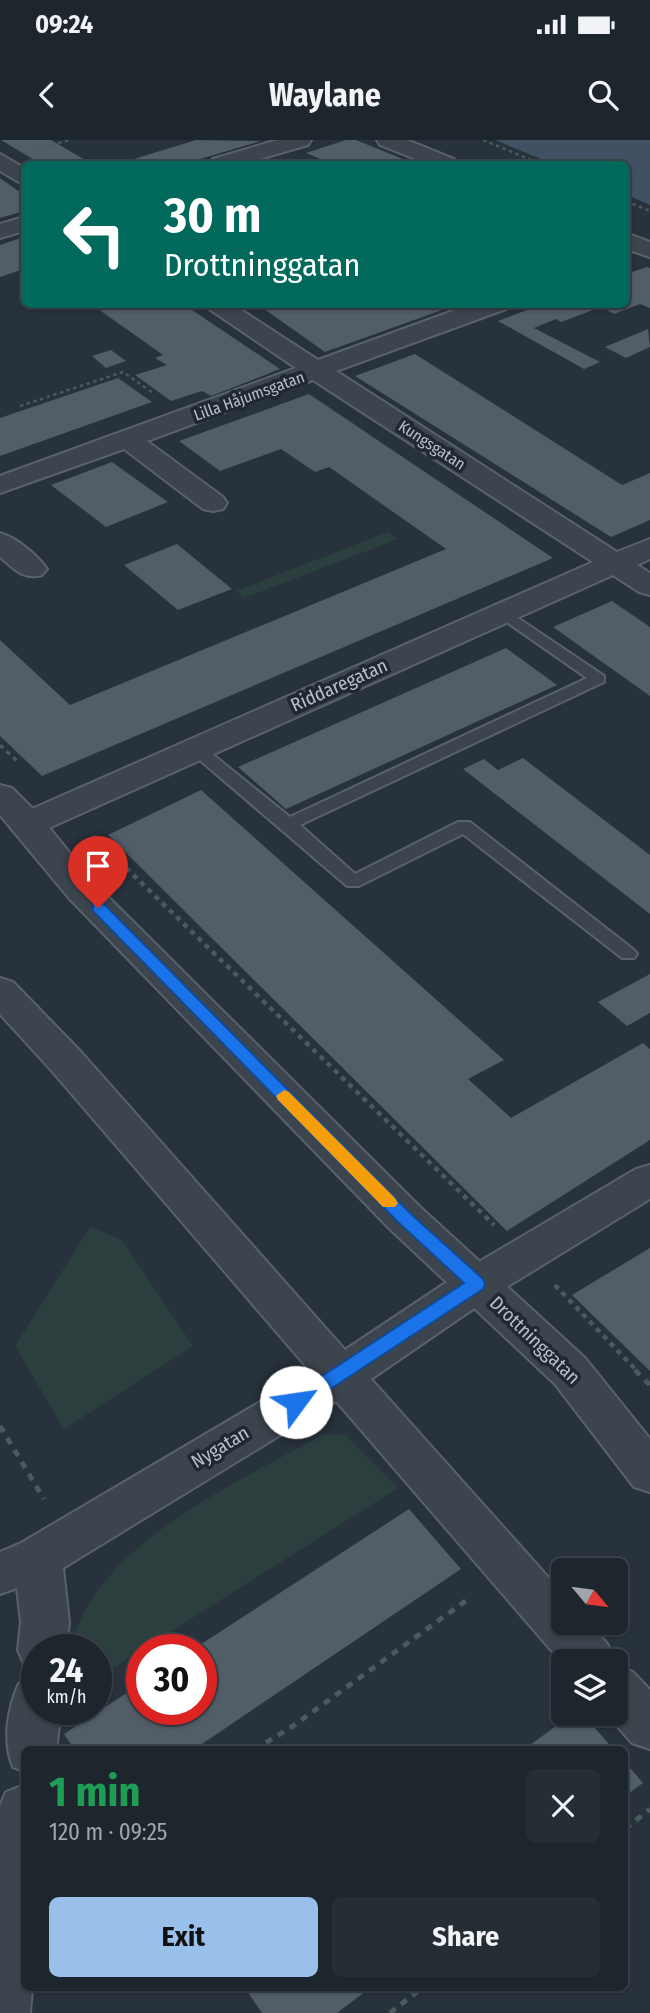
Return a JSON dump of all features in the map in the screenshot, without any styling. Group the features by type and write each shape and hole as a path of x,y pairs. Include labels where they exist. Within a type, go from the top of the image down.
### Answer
{"street":[{"path":"237,161 300,140"},
{"path":"388,140 439,161"},
{"path":"0,161 21,176"},
{"path":"0,231 21,225"},
{"name":"Kungsgatan","path":"220,308 650,586"},
{"name":"Lilla Håjumsgatan","path":"0,485 487,308"},
{"path":"128,439 213,503"},
{"path":"0,542 32,569"},
{"name":"Riddaregatan","path":"28,824 650,548"},
{"name":"Drottninggatan","path":"0,795 28,824 81,890 405,1218 570,1371 650,1473"},
{"path":"0,990 66,1061 580,1649"},
{"name":"Nygatan","path":"35,1557 341,1376 477,1284 650,1180"},
{"path":"35,1557 45,1622 44,1634"},
{"path":"628,1701 650,1726"},
{"path":"31,1746 34,1725"},
{"path":"13,2001 21,1862"}],"lane":[{"path":"288,824 598,679 503,613"},
{"path":"195,749 288,824 353,882 464,826 628,954"}],"path":[{"path":"482,140 534,161"},
{"path":"630,203 650,211"},
{"path":"20,406 123,372 188,417"},
{"path":"0,745 525,1255 650,1385"},
{"path":"0,1426 35,1557"},
{"path":"260,1746 293,1726 509,1569"},
{"path":"628,1827 650,1809"},
{"path":"390,2013 418,1991"}],"green space":[{"path":"388,532 398,539 244,598 236,591"},
{"path":"90,1227 122,1240 193,1346 64,1429 15,1346"},
{"path":"344,1434 398,1488 167,1634 126,1634 126,1660 112,1669 112,1634 77,1634 84,1613 107,1579 137,1549 211,1496 323,1435"}],"water":[{"path":"495,140 650,140 650,205 630,196 630,161 546,161"}],"building":[{"path":"1,140 51,140 87,161 36,161"},
{"path":"196,140 261,141 193,161 128,161"},
{"path":"346,140 356,140 408,161 325,161 306,153"},
{"path":"0,178 21,193 21,212 0,218"},
{"path":"21,238 21,270 0,277 0,245"},
{"path":"650,268 650,308 640,304 630,308 630,273"},
{"path":"97,308 189,308 280,369 211,396 202,391 171,401 135,375 167,365 155,358 163,355"},
{"path":"263,308 448,308 325,352"},
{"path":"532,308 598,308 561,322 556,319 534,328 600,362 584,369 498,321"},
{"path":"603,308 630,308 614,314"},
{"path":"648,329 650,347 626,358 605,347"},
{"path":"111,350 126,361 106,368 92,356"},
{"path":"415,354 622,485 650,473 650,520 611,537 355,376"},
{"path":"118,378 152,402 0,456 0,418"},
{"path":"309,394 553,558 42,776 0,736 0,640 70,705 446,549 329,467 315,472 281,449 220,471 179,441"},
{"path":"112,462 168,502 106,527 51,485"},
{"path":"177,544 232,589 178,610 124,565"},
{"path":"612,601 650,627 650,696 553,627"},
{"path":"506,648 557,685 286,809 238,767"},
{"path":"523,758 650,855 650,914 463,769 484,759 498,770"},
{"path":"201,790 504,1060 468,1079 511,1118 643,1043 650,1049 650,1140 507,1231 108,835"},
{"path":"650,974 650,1013 627,1026 598,1002"},
{"path":"650,1248 650,1371 572,1295"},
{"path":"409,1509 461,1569 199,1746 72,1746 64,1734 78,1725 112,1725 112,1703 126,1693 126,1725 217,1725 217,1634"},
{"path":"556,1726 593,1726 611,1746 529,1746"},
{"path":"628,1766 643,1783 628,1794"},
{"path":"247,1991 366,1991 337,2013 262,2013"}],"slow traffic":[{"path":"284,1096 389,1203"}],"route":[{"path":"98,908 405,1218 477,1284 341,1376 296,1402"}]}
